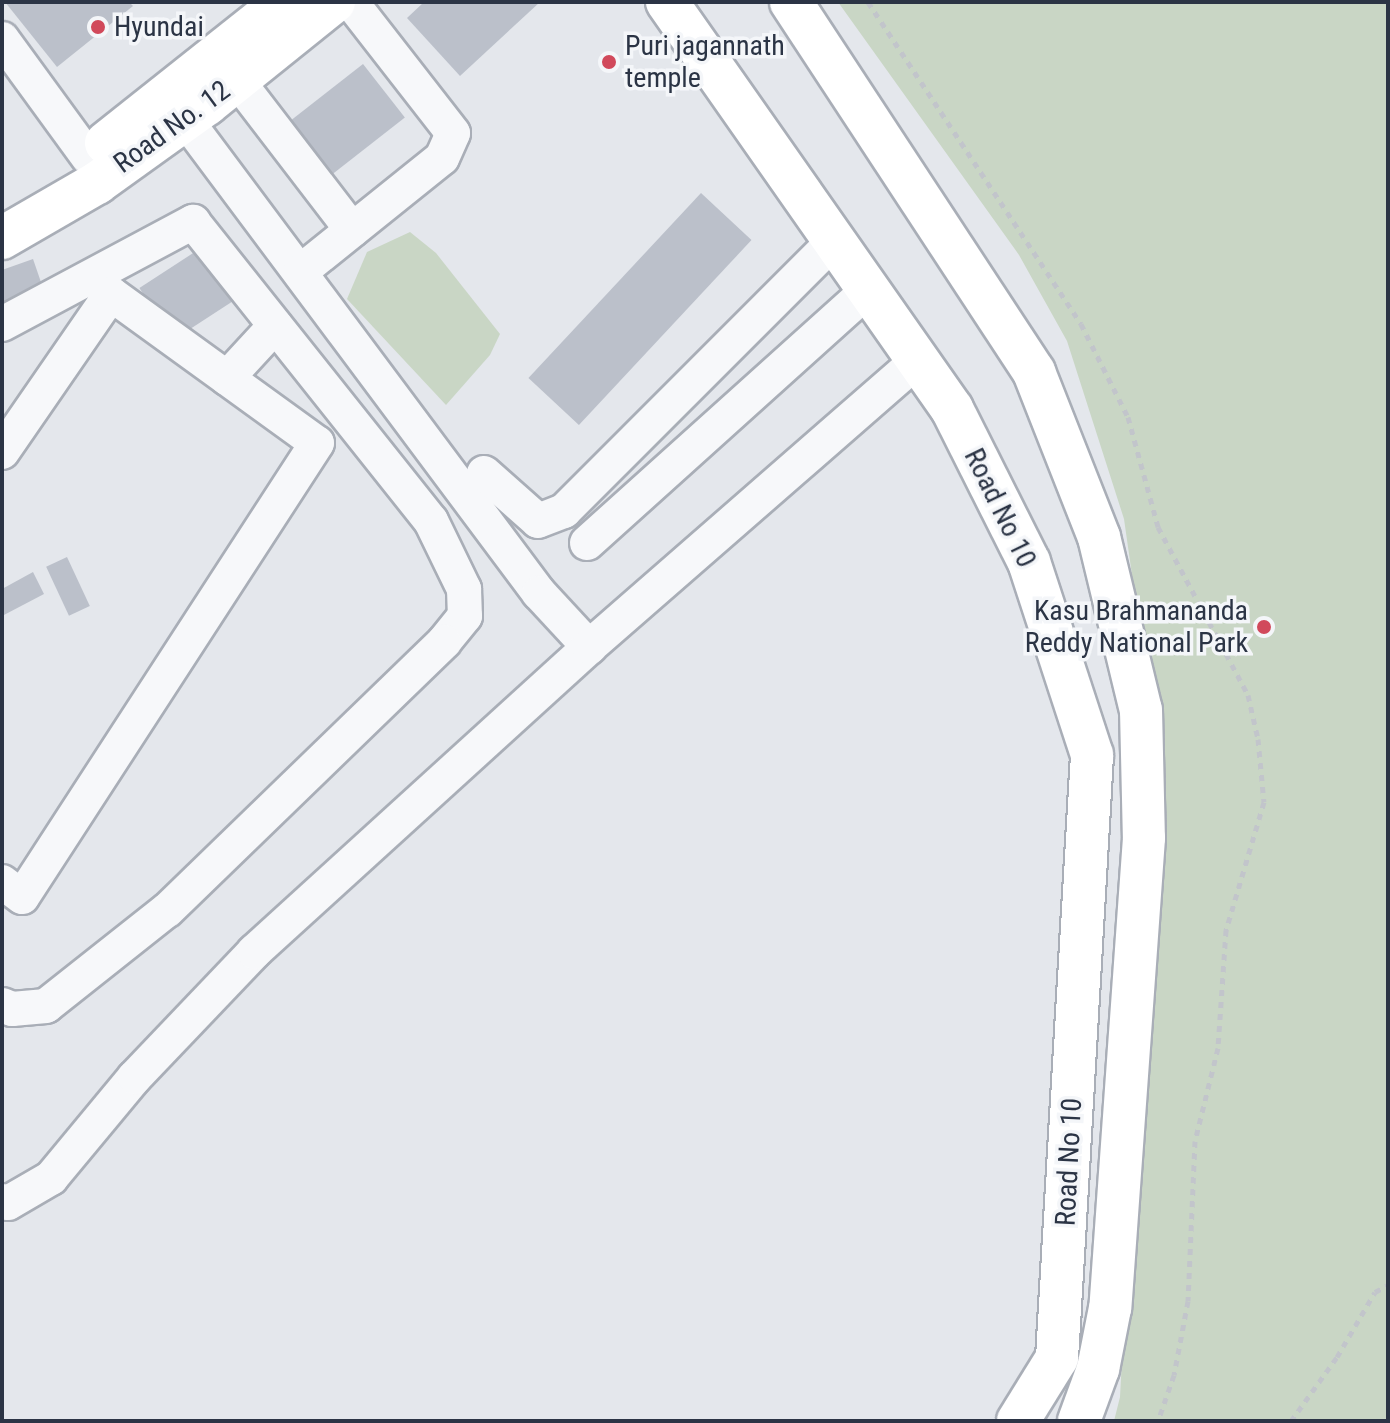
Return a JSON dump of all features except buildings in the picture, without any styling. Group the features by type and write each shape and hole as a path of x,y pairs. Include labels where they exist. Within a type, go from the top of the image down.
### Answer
{"main road":[{"path":"2,212 88,157 283,2"},
{"name":"Road No. 12","path":"2,238 97,183 237,80 334,2"},
{"name":"Road No 10","path":"667,2 952,409 1029,562 1092,755 1057,1358 1023,1420"},
{"name":"Road No 10","path":"791,2 1034,372 1099,537 1141,710 1144,838 1110,1308 1098,1369 1079,1421"}],"street":[{"path":"300,272 442,158 453,133 351,2"},
{"path":"2,39 88,157"},
{"path":"237,80 352,230"},
{"path":"185,119 539,593 589,647"},
{"path":"2,324 193,222 431,521 464,589 465,616 444,642 167,910 46,1006 12,1009 2,1005"},
{"path":"484,473 538,521 564,511 834,241"},
{"path":"587,543 868,290"},
{"path":"2,452 111,294 317,443 22,897 2,882"},
{"path":"227,378 275,326"},
{"path":"2,1201 8,1203 51,1178 135,1077 254,952 589,647 918,360"}],"path":[{"path":"1291,1421 1337,1357 1375,1292 1388,1285"}],"green space":[{"name":"Kasu Brahmananda Reddy National Park","path":"838,2 1388,2 1388,1421 1114,1421 1120,1397 1155,736 1124,519 1067,341 1019,255"},
{"path":"410,232 436,253 500,334 490,355 446,405 347,299 367,252"}],"place":[{"name":"Hyundai","path":"98,27"},
{"name":"Puri jagannath temple","path":"609,62"},
{"name":"Kasu Brahmananda Reddy National Park","path":"1264,627"}]}
